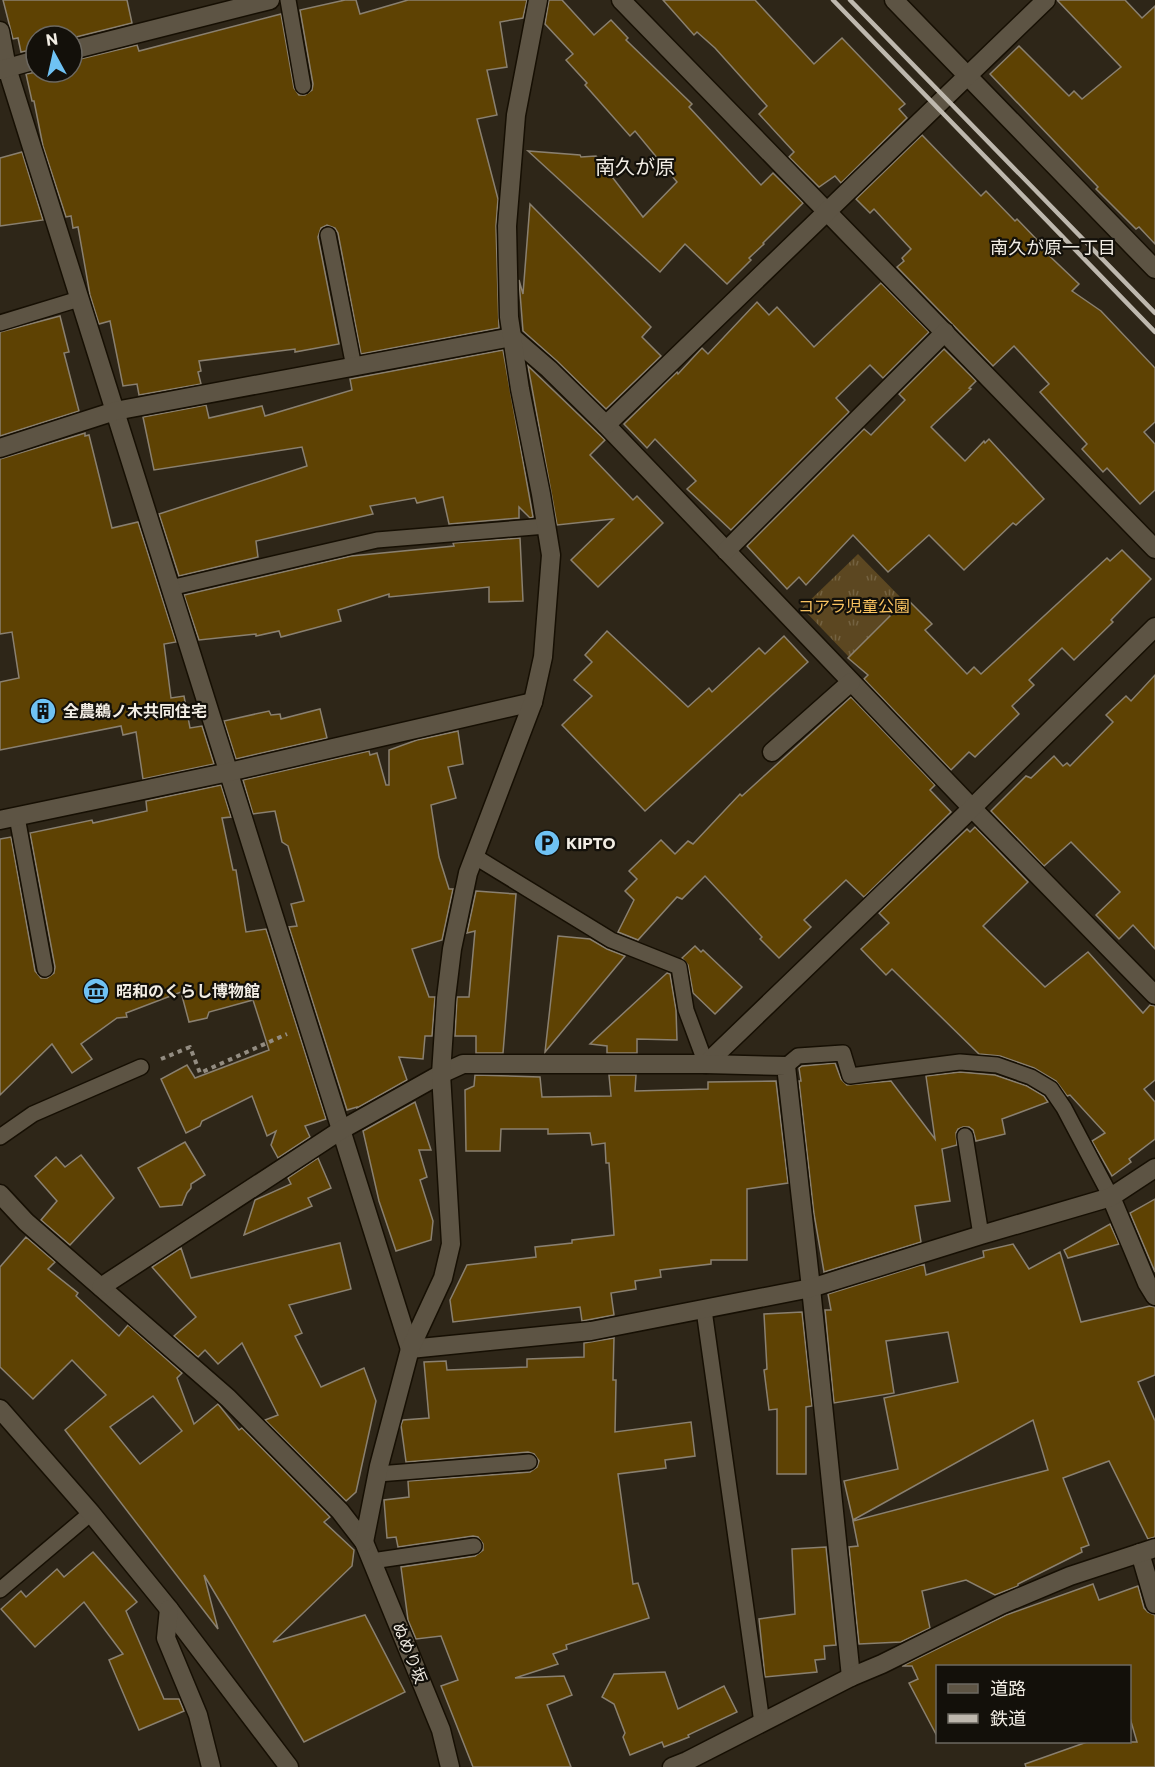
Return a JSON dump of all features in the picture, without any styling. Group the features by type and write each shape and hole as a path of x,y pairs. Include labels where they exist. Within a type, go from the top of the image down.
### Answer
{"street":[{"path":"84,47 230,5 270,0"},
{"path":"364,1542 378,1474 410,1349 443,1278 451,1244 441,1074 452,949 468,873 533,702 544,645 550,555 509,316 507,226 516,115 538,0"},
{"path":"621,0 1155,549"},
{"path":"894,0 967,78 1155,269"},
{"path":"606,425 1046,0"},
{"path":"0,32 3,69 115,411 410,1349"},
{"path":"3,69 24,63"},
{"path":"726,551 945,332"},
{"path":"0,448 115,411 512,337"},
{"path":"512,337 549,369 606,425 972,808 1155,995"},
{"path":"706,1064 972,808 1155,627"},
{"path":"772,752 851,682"},
{"path":"8,819 229,772 533,702"},
{"path":"101,1287 341,1130 463,1064 786,1066 851,1677"},
{"path":"410,1349 591,1331 811,1288 981,1234 1111,1197 1155,1168"},
{"name":"ぬめり坂","path":"0,1194 26,1222 228,1398 340,1511 364,1542 441,1730 450,1767"},
{"path":"1111,1197 1146,1283 1155,1296"},
{"path":"0,1409 91,1513 169,1609 289,1767"},
{"path":"672,1767 1001,1605 1070,1576 1147,1551 1155,1604"},
{"path":"169,1609 166,1638 198,1714 211,1767"}],"lane":[{"path":"288,0 303,86"},
{"path":"328,235 354,367"},
{"path":"0,323 79,299"},
{"path":"170,588 377,540 546,526"},
{"path":"8,819 45,969"},
{"path":"474,856 610,940 679,967 686,1010 706,1064"},
{"path":"786,1066 798,1056 843,1053 850,1076 960,1062 997,1065 1031,1077 1051,1089 1064,1108 1111,1197"},
{"path":"0,1137 33,1114 141,1067"},
{"path":"965,1136 981,1234"},
{"path":"704,1310 762,1723"},
{"path":"378,1474 529,1461"},
{"path":"0,1590 91,1513"},
{"path":"372,1561 474,1546"}],"path":[{"path":"141,1067 190,1047 200,1072 307,1026"}],"green space":[{"name":"コアラ児童公園","path":"858,554 906,603 849,657 802,608"}],"building":[{"path":"3,0 127,0 132,23 84,35 84,24 24,24 24,51 21,52 18,38 13,39"},
{"path":"345,0 356,0 360,14 408,0 527,0 523,18 500,22 507,67 487,70 497,115 477,119 498,199 496,226 499,328 361,354 338,233 335,228 327,225 321,228 318,237 339,344 295,352 295,349 199,361 201,371 198,372 201,384 139,395 137,384 123,386 110,321 99,324 90,295 78,227 73,228 71,216 66,217 43,146 28,84 84,84 84,58 137,45 139,51 281,14 294,88 299,95 305,95 312,90 313,84 300,10"},
{"path":"549,0 562,0 594,35 611,20 628,38 626,40 692,104 689,107 761,185 773,173 803,203 763,243 749,258 751,260 727,284 685,244 660,272 528,151 580,155 581,157 596,156 643,217 677,182 635,131 630,136 566,60 573,54 545,24"},
{"path":"663,0 755,0 814,64 842,38 905,104 899,109 907,118 841,183 835,176 819,187 789,157 794,152 759,114 767,106 715,48 697,32 694,35"},
{"path":"1057,0 1125,0 1142,18 1155,6 1155,244 1139,227 1136,229 1096,189 1098,187 990,74 1019,46 1069,96 1074,91 1082,99 1121,67"},
{"path":"922,135 981,196 986,191 1015,221 1017,219 1041,244 1039,246 1079,284 1072,291 1101,311 1155,368 1155,422 1144,432 1155,444 1155,490 1140,504 1107,468 1103,472 1082,449 1087,444 1040,392 1049,384 1014,346 993,366 897,267 904,261 902,258 911,249 874,209 870,213 856,199"},
{"path":"22,152 43,220 0,226 0,158"},
{"path":"530,204 651,327 642,337 661,356 606,409 523,331 519,280 523,294"},
{"path":"881,283 929,332 883,378 870,365 836,398 849,412 731,530 687,489 696,481 655,439 647,448 624,424 677,372 678,374 702,348 708,354 757,302 769,315 777,307 814,347"},
{"path":"60,316 69,352 64,353 79,411 0,436 0,332"},
{"path":"944,349 976,381 969,388 971,389 931,427 965,461 984,441 985,443 989,439 1044,499 1016,525 1013,523 964,570 929,535 888,572 853,535 806,585 799,577 787,589 747,546 864,429 871,435 905,400 899,394"},
{"path":"503,350 533,517 530,518 519,507 519,518 449,524 443,497 417,503 415,498 370,506 373,514 256,541 258,557 179,576 159,514 307,466 302,447 154,470 143,417 206,405 209,418 262,406 265,416 352,390 350,379"},
{"path":"528,366 605,440 590,455 633,500 637,496 663,523 598,587 571,560 613,519 557,525"},
{"path":"85,433 85,436 89,435 112,528 138,522 176,642 164,644 171,698 184,696 190,728 202,726 214,764 143,779 136,732 123,735 121,726 0,750 0,682 19,678 12,632 0,634 0,459"},
{"path":"520,538 523,601 489,602 489,587 389,597 389,594 338,610 341,621 281,637 279,631 256,636 256,634 199,640 184,595 351,556 454,546 453,543"},
{"path":"1122,550 1151,579 1111,620 1113,622 1074,660 1062,648 1029,680 1034,685 1012,706 1019,714 975,757 969,752 951,770 864,679 868,675 848,658 907,599 932,624 925,630 967,674 974,667 981,674 1107,558 1110,561"},
{"path":"607,631 688,707 709,688 712,692 759,648 765,654 784,636 808,662 645,811 562,725 592,696 574,680 592,662 585,655"},
{"path":"1155,675 1155,949 1133,925 1119,939 1096,915 1120,892 1071,842 1044,866 991,811 1026,776 1031,778 1054,756 1063,766 1067,763 1070,766 1113,722 1106,715 1126,696 1131,701"},
{"path":"851,697 935,785 930,790 951,812 864,897 846,880 804,920 811,927 779,958 705,876 682,899 677,897 638,940 618,932 634,900 625,891 637,879 629,871 661,840 675,854 688,841 693,844 740,794 742,796"},
{"path":"320,709 327,738 236,759 224,721 269,711 271,715 280,714 281,719"},
{"path":"458,731 463,764 448,767 456,798 431,805 439,857 449,889 453,889 442,940 412,949 429,997 435,997 432,1036 425,1036 423,1059 399,1057 407,1080 357,1108 347,1110 289,927 297,926 291,904 304,901 288,846 282,842 275,811 253,814 243,780 369,751 370,755 377,753 386,785 389,785 389,750 417,740"},
{"path":"221,785 231,817 222,818 233,870 236,870 246,932 266,929 326,1119 305,1126 310,1137 278,1158 271,1145 276,1131 267,1136 252,1096 202,1121 200,1126 186,1133 161,1079 187,1065 195,1078 269,1050 253,1000 209,1012 207,1018 189,1022 181,992 126,1013 127,1017 117,1018 81,1044 92,1059 72,1073 52,1044 0,1095 0,839 11,837 35,971 41,978 47,978 54,973 55,967 30,833 92,820 93,823 147,811 146,801"},
{"path":"975,827 1028,882 983,926 1045,987 1088,952 1143,1013 1150,1005 1155,1006 1155,1080 1144,1089 1155,1102 1155,1139 1112,1176 1092,1141 1105,1133 1070,1095 1067,1096 1056,1081 1034,1068 1000,1056 979,1054 892,969 886,975 861,949 889,923 879,913 967,829 970,832"},
{"path":"476,891 516,894 503,1053 476,1053 476,1036 455,1036 457,997 469,997 475,931 467,933"},
{"path":"558,936 590,939 625,956 545,1052"},
{"path":"695,946 701,952 703,950 742,987 715,1014 693,993 688,965 682,958"},
{"path":"667,973 670,974 676,1010 677,1040 637,1039 637,1053 607,1053 607,1046 590,1044"},
{"path":"835,1063 841,1079 847,1085 891,1081 935,1139 926,1076 960,1072 995,1075 1027,1086 1044,1096 1048,1102 1002,1119 1005,1134 976,1141 973,1130 969,1127 958,1129 957,1145 942,1149 950,1201 915,1206 921,1242 824,1272 814,1214 799,1068"},
{"path":"475,1075 540,1077 542,1097 611,1096 609,1075 636,1075 635,1091 708,1089 708,1082 776,1081 788,1183 747,1189 747,1260 711,1260 711,1264 660,1270 661,1277 635,1281 636,1289 611,1293 614,1315 582,1321 580,1307 453,1322 450,1300 467,1265 536,1257 535,1247 614,1235 609,1163 606,1163 605,1143 592,1145 590,1133 548,1134 548,1129 501,1129 500,1151 466,1151 465,1090 474,1086"},
{"path":"415,1102 431,1150 419,1150 427,1177 420,1180 433,1221 431,1240 396,1251 379,1201 363,1131"},
{"path":"185,1142 205,1175 191,1184 182,1205 160,1207 138,1168"},
{"path":"81,1155 114,1198 70,1245 41,1220 57,1201 35,1176 56,1157 65,1167"},
{"path":"318,1158 331,1188 308,1198 312,1206 244,1235 255,1200 291,1184 288,1178"},
{"path":"1155,1199 1155,1272 1130,1213"},
{"path":"1110,1224 1119,1244 1068,1258 1064,1250"},
{"path":"26,1237 55,1262 48,1269 78,1293 76,1296 119,1336 128,1325 182,1373 177,1378 194,1424 218,1404 239,1430 242,1428 330,1517 324,1522 354,1550 352,1566 273,1642 365,1615 405,1692 304,1742 204,1575 218,1629 65,1430 106,1395 72,1360 33,1399 0,1367 0,1267","holes":["153,1396 182,1431 140,1464 110,1427"]},
{"path":"340,1243 351,1289 289,1305 302,1333 295,1336 321,1387 364,1368 376,1401 356,1492 346,1501 265,1420 278,1415 242,1343 218,1364 205,1350 198,1357 174,1336 196,1317 152,1267 181,1248 191,1278"},
{"path":"1013,1244 1029,1269 1060,1252 1081,1322 1150,1306 1155,1307 1155,1375 1138,1382 1155,1421 1155,1537 1148,1539 1109,1461 1063,1478 1089,1545 1081,1548 1082,1552 1018,1586 995,1595 966,1580 922,1591 930,1628 901,1642 859,1644 849,1547 858,1546 853,1521 1048,1470 1033,1420 853,1520 844,1481 898,1469 884,1398 958,1382 948,1332 886,1341 894,1393 834,1403 825,1310 831,1310 828,1294 924,1264 926,1275 984,1257 983,1251"},
{"path":"802,1312 812,1406 806,1407 806,1474 777,1474 777,1409 769,1410 764,1370 767,1369 764,1314"},
{"path":"614,1338 615,1432 691,1422 695,1456 665,1460 666,1468 618,1474 633,1584 638,1583 649,1618 566,1645 567,1649 553,1654 558,1664 515,1678 564,1676 572,1695 547,1705 571,1767 473,1767 441,1686 458,1680 441,1636 416,1639 408,1620 401,1567 475,1556 483,1550 483,1544 478,1537 473,1536 398,1547 396,1537 387,1538 384,1500 409,1497 408,1481 530,1472 537,1467 539,1461 534,1454 528,1452 406,1462 401,1425 403,1420 429,1418 424,1362 446,1361 447,1370 527,1367 527,1359 584,1357 584,1343"},
{"path":"826,1547 836,1645 824,1646 825,1659 815,1660 817,1672 765,1677 759,1619 795,1614 792,1549"},
{"path":"93,1552 137,1602 126,1611 164,1699 179,1699 184,1711 139,1730 109,1660 123,1654 84,1602 35,1647 1,1609 21,1591 26,1597 57,1569 64,1577"},
{"path":"1093,1584 1099,1600 1138,1586 1144,1608 1155,1615 1155,1767 1026,1767 1025,1764 1084,1743 1137,1742 1131,1721 1131,1665 936,1665 936,1734 909,1683 918,1679 912,1666 902,1666 1006,1615"},
{"path":"665,1672 678,1709 724,1686 737,1712 688,1735 689,1737 664,1747 662,1742 630,1755 623,1737 625,1733 614,1704 602,1697 614,1674"}],"railway":[{"path":"833,0 1155,332"},
{"path":"850,0 1155,313"}],"place":[{"name":"全農鵜ノ木共同住宅","path":"43,711"},
{"name":"KIPTO","path":"547,843"},
{"name":"昭和のくらし博物館","path":"96,991"}],"district":[{"name":"南久が原","path":"635,167"},
{"name":"南久が原一丁目","path":"1053,248"}]}
